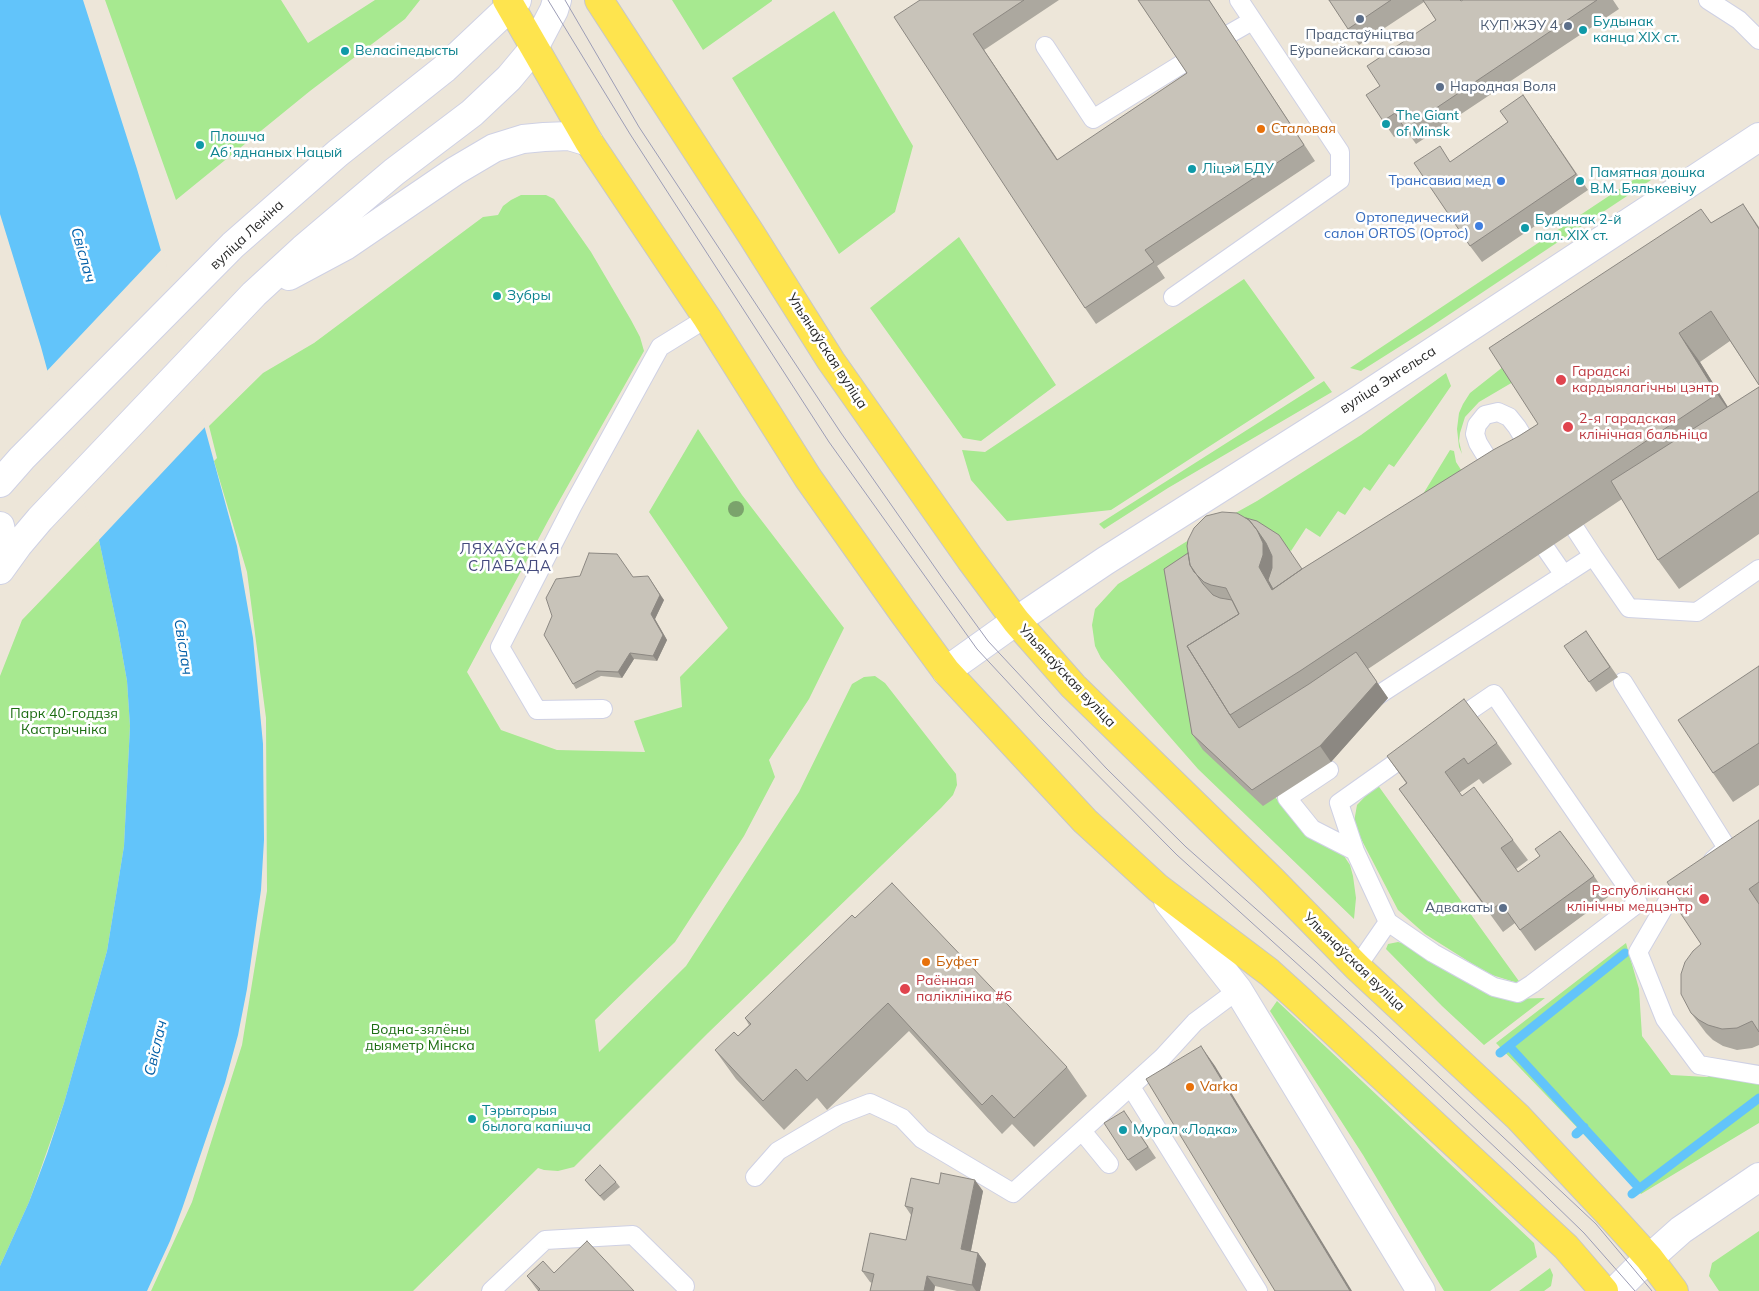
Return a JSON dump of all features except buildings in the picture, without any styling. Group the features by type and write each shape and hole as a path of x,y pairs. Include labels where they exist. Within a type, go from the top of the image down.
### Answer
{"main road":[{"path":"0,570 40,519 248,300 303,249 394,172 472,113 509,78 534,48 554,10 557,0"},
{"name":"Ульянаўская вуліца","path":"599,0 831,361 970,559 1016,620 1073,686 1272,880 1357,967 1518,1117 1610,1214 1649,1258 1674,1291"},
{"path":"511,2 534,48 589,142 707,318 808,478 946,671 1085,821 1158,888 1269,972 1566,1247 1604,1291"},
{"name":"вуліца Леніна","path":"0,483 22,458 233,245 338,153 444,69 511,2"},
{"path":"248,300 345,246 455,171 494,148 524,139 544,137 569,136 589,142"},
{"name":"вуліца Энгельса","path":"946,671 1016,620 1105,561 1367,394 1759,137"},
{"path":"0,526 2,531 0,538"},
{"path":"1158,888 1238,990 1421,1291"},
{"path":"1616,1291 1681,1230 1759,1177"}],"lane":[{"path":"1174,297 1340,180 1340,152 1239,0"},
{"path":"1708,0 1740,20 1759,40"},
{"path":"1231,33 1252,21"},
{"path":"1045,46 1094,119 1182,64"},
{"path":"603,709 537,710 500,647 573,505 660,347 707,318"},
{"path":"1504,485 1478,443 1475,434 1477,425 1486,415 1498,412 1509,417 1539,465"},
{"path":"1576,530 1629,608 1696,612 1759,569"},
{"path":"1546,549 1564,575"},
{"path":"1349,715 1593,556"},
{"path":"1366,680 1377,695"},
{"path":"1623,682 1727,848"},
{"path":"1424,743 1339,803 1355,851 1388,922 1433,953 1494,987 1518,993 1638,903 1494,694 1440,732"},
{"path":"1329,770 1287,798 1312,830 1355,851"},
{"path":"1743,837 1727,848 1670,897 1638,952 1664,1019 1699,1066 1759,1075"},
{"path":"1357,967 1388,922"},
{"path":"755,1176 778,1151 840,1114 870,1102 902,1118 922,1139 1013,1193 1162,1058 1195,1022 1238,990"},
{"path":"1131,1087 1258,1291"},
{"path":"1082,1131 1109,1164"},
{"path":"491,1291 545,1240 633,1235 685,1286"}],"green space":[{"name":"Плошча Абʼяднаных Нацый","path":"105,0 281,0 308,43 375,0 420,0 405,19 310,91 176,200"},
{"path":"672,0 772,0 772,1 703,50"},
{"path":"834,11 913,146 895,212 839,254 732,78"},
{"path":"1651,168 1657,176 1429,328 1361,371 1350,368"},
{"name":"Водна-зялёны дыяметр Мінска","path":"521,195 546,195 554,199 591,252 631,320 640,337 644,351 549,519 467,672 501,730 557,750 645,752 634,721 682,707 680,677 728,628 649,512 698,429 742,495 844,628 809,699 769,760 775,777 744,836 675,942 595,1020 599,1052 686,966 799,792 852,684 864,677 875,676 885,683 956,774 957,785 953,795 941,808 708,1033 574,1167 558,1171 538,1168 413,1291 151,1291 192,1202 242,1045 267,891 266,718 247,572 214,461 217,458 209,426 263,373 314,343 483,217 498,215 503,206"},
{"path":"959,237 1056,385 981,441 963,438 870,308"},
{"path":"1244,279 1315,378 1111,510 1007,521 971,480 962,450 985,452"},
{"path":"1508,363 1513,382 1479,402 1465,417 1459,441 1462,454 1459,447 1457,429 1459,413 1463,404 1470,393"},
{"path":"1446,373 1451,386 1427,421 1394,467 1389,464 1370,491 1364,487 1345,515 1338,511 1320,537 1306,528 1291,551 1268,537 1275,797 1313,840 1342,853 1350,865 1356,898 1354,919 1198,769 1101,658 1095,646 1092,625 1095,609 1118,584 1205,530 1257,501 1361,435"},
{"path":"1324,381 1332,392 1168,488 1104,529 1099,524"},
{"path":"1450,450 1454,451 1456,462 1472,487 1398,535"},
{"name":"Парк 40-годдзя Кастрычніка","path":"99,540 127,681 130,726 124,846 107,951 64,1103 29,1202 0,1266 0,676 22,620"},
{"path":"1377,784 1521,984 1492,975 1471,963 1425,934 1398,910 1354,822 1357,805"},
{"path":"1398,942 1408,945 1508,999 1545,998 1484,1045 1442,1006 1386,949 1388,944"},
{"path":"1626,943 1639,989 1642,1036 1671,1075 1707,1077 1734,1062 1759,1067 1759,1123 1641,1194 1496,1043"},
{"path":"1277,1001 1534,1243 1537,1257 1490,1291 1444,1291 1363,1155 1270,1011"},
{"path":"1759,1231 1759,1291 1719,1291 1709,1276 1712,1263"},
{"path":"1550,1268 1553,1275 1551,1286 1544,1291 1519,1291"}],"water":[{"name":"Свіслач","path":"0,0 83,0 162,254 179,333 237,546 253,638 263,744 264,840 261,890 247,989 238,1035 225,1083 170,1241 147,1291 0,1291 0,1266 29,1202 47,1154 64,1103 107,951 124,846 130,726 127,681 99,540 67,443 41,347 0,214"}],"pier":[{"path":"163,248 181,332 206,426 97,542 64,444 45,373"}],"waterway":[{"path":"1500,1053 1625,953"},
{"path":"1509,1046 1639,1188"},
{"path":"1632,1194 1759,1098"},
{"path":"1576,1134 1584,1127"}],"tram line":[{"path":"548,0 630,134 829,442 977,649 1040,717 1177,855 1377,1036 1516,1167 1584,1233 1635,1291"},
{"path":"565,0 639,127 841,433 988,641 1106,768 1186,847 1316,962 1596,1224 1652,1291"}],"place":[{"name":"Прадстаўніцтва Еўрапейскага саюза","path":"1360,19"},
{"name":"КУП ЖЭУ 4","path":"1568,26"},
{"name":"Будынак канца ХІХ ст.","path":"1583,30"},
{"name":"Веласіпедысты","path":"345,51"},
{"name":"Народная Воля","path":"1440,87"},
{"name":"The Giant of Minsk","path":"1386,124"},
{"name":"Сталовая","path":"1261,129"},
{"name":"Плошча Абʼяднаных Нацый","path":"200,145"},
{"name":"Ліцэй БДУ","path":"1192,169"},
{"name":"Трансавиа мед","path":"1501,181"},
{"name":"Памятная дошка В.М. Бялькевічу","path":"1580,181"},
{"name":"Ортопедический салон ORTOS (Ортос)","path":"1479,226"},
{"name":"Будынак 2-й пал. ХІХ ст.","path":"1525,228"},
{"name":"Зубры","path":"497,296"},
{"name":"Гарадскі кардыялагічны цэнтр","path":"1561,380"},
{"name":"2-я гарадская клінічная бальніца","path":"1568,427"},
{"name":"Рэспубліканскі клінічны медцэнтр","path":"1704,899"},
{"name":"Адвакаты","path":"1503,908"},
{"name":"Буфет","path":"926,962"},
{"name":"Раённая паліклініка #6","path":"905,989"},
{"name":"Varka","path":"1190,1087"},
{"name":"Тэрыторыя былога капішча","path":"472,1119"},
{"name":"Мурал «Лодка»","path":"1123,1130"}],"district":[{"name":"ЛЯХАЎСКАЯ СЛАБАДА","path":"510,558"}]}
